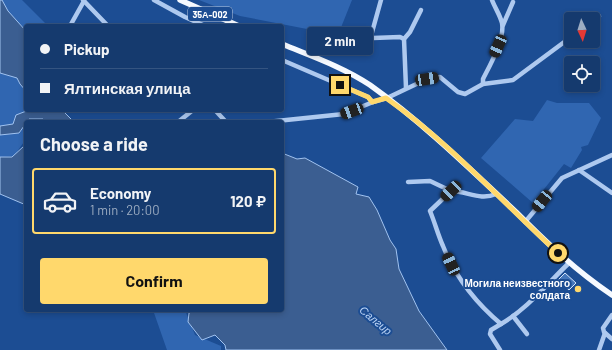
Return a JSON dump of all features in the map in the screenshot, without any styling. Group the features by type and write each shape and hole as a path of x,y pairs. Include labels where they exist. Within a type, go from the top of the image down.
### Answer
{"main road":[{"name":"35А-002","path":"180,0 235,24"},
{"path":"284,45 338,67 369,84 423,126 569,263 590,281 612,295"}],"street":[{"path":"71,24 84,0 106,24"},
{"path":"154,0 201,24"},
{"path":"381,0 371,36 383,38 400,37 404,39"},
{"path":"492,0 503,25"},
{"path":"483,84 483,79 498,46 503,25 513,2"},
{"path":"406,88 404,39 421,10"},
{"path":"284,120 344,114 372,102 386,98 427,79 440,77 461,94 465,94 483,84 513,80 564,42"},
{"path":"284,61 368,97 372,102"},
{"path":"180,120 190,112"},
{"path":"217,112 224,120"},
{"path":"524,222 562,178 612,155"},
{"path":"579,170 612,193"},
{"path":"408,182 430,181 451,191 458,191 474,196 488,198 496,194"},
{"path":"451,191 430,211 442,246 456,273 468,291 501,324"},
{"path":"500,350 490,334 491,330 513,316 569,263"},
{"path":"612,315 603,328 605,333 612,339"},
{"path":"513,316 528,334"},
{"path":"599,350 605,333"}],"shaded area":[{"path":"0,0 22,0 46,24 24,24 24,28 11,15 0,28"},
{"path":"199,0 352,0 338,35 240,16"},
{"path":"0,47 24,77 24,112 26,112 28,120 24,120 24,142 14,156 0,157"},
{"path":"547,100 557,103 589,103 601,118 588,145 581,147 582,150 571,168 564,164 533,203 481,158 515,119 533,121"},
{"path":"154,312 186,312 195,335 221,346 221,350 167,350"}],"water":[{"path":"0,0 2,0 8,11 24,29 24,89 17,78 0,73"},
{"path":"24,112 64,112 72,120 24,120 24,126 19,133 0,135 0,126 13,124 16,115"},
{"path":"24,146 24,204 0,194 0,157 12,157"},
{"name":"Салгир","path":"284,154 297,159 305,158 358,187 356,194 369,197 396,249 399,269 419,311 447,350 226,350 225,345 215,335 202,340 188,322 189,313 284,312"}],"building":[{"path":"565,273 576,283 569,290 558,280"}],"place":[{"name":"Могила неизвестного солдата","path":"578,289"}],"route":[{"path":"340,85 368,97 372,102 386,98 400,108 423,126 465,164 558,253"}]}
